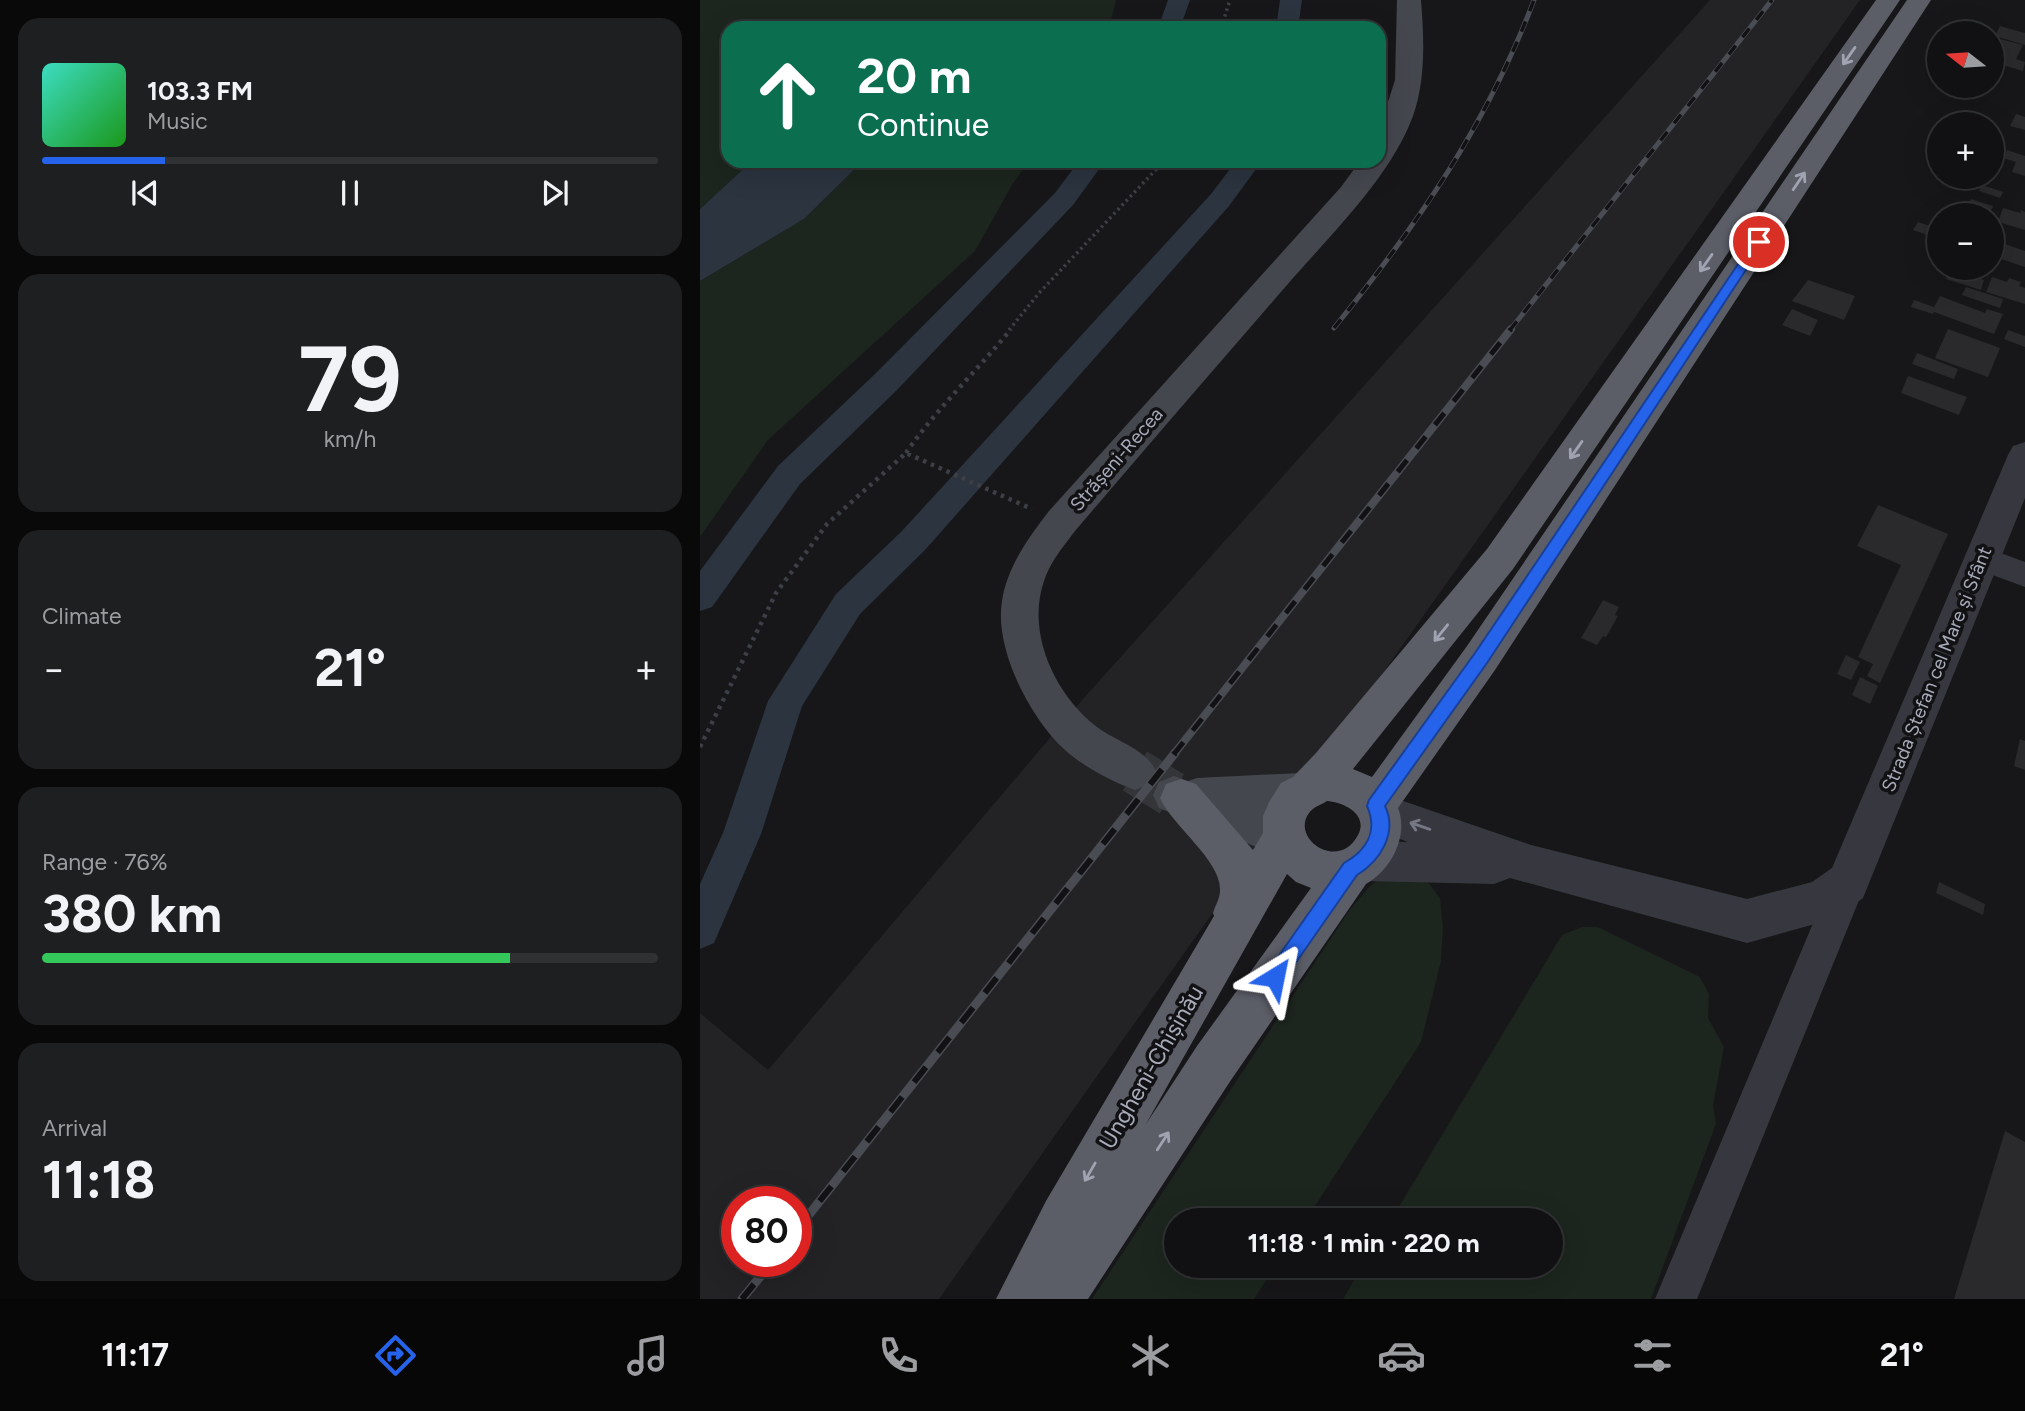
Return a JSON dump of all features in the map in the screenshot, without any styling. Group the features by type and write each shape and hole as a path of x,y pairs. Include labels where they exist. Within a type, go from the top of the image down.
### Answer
{"highway":[{"path":"1358,865 1334,873 1317,871 1301,864 1290,852 1284,838 1283,822 1288,808 1330,766 1500,559 1888,0"},
{"path":"1377,809 1481,658 1919,0"},
{"path":"1056,1299 1098,1241 1214,1063 1358,865 1375,848 1381,833 1377,809 1366,793 1353,785 1323,782 1304,790"},
{"path":"1177,796 1238,864 1242,892 1227,935"},
{"name":"Ungheni-Chișinău","path":"1021,1299 1064,1219 1284,838"}],"main road":[{"path":"1386,141 1401,114 1409,83 1409,0"},
{"name":"Strășeni-Recea","path":"1135,771 1083,740 1054,709 1022,648 1018,617 1021,588 1030,565 1062,521 1351,193 1369,168"},
{"path":"1177,796 1304,790"},
{"path":"1177,796 1284,838"}],"street":[{"name":"Strada Ștefan cel Mare și Sfânt","path":"1676,1299 2025,455"},
{"path":"1982,558 2025,575"},
{"path":"1377,809 1531,865 1747,921 1822,901 1848,883"},
{"path":"1358,865 1531,865"}],"path":[{"path":"1223,21 1230,0"},
{"path":"700,747 776,593 827,524 906,453 926,424 982,365 1040,292 1157,168"},
{"path":"906,453 998,495"}],"shaded area":[{"path":"700,0 1116,0 1111,21 721,21 721,168 744,168 700,209"},
{"path":"1710,0 1860,0 939,1299 700,1299 700,1013 768,1070 1083,699"},
{"path":"856,168 1024,168 975,251 768,440 700,537 700,281 804,219"},
{"path":"1387,873 1427,881 1440,898 1443,928 1441,961 1421,1042 1314,1208 1164,1208 1164,1278 1268,1278 1254,1299 1092,1299 1349,911 1370,886"},
{"path":"1582,927 1598,927 1700,977 1709,994 1708,1018 1724,1047 1713,1105 1716,1124 1651,1299 1343,1299 1355,1278 1563,1278 1563,1208 1398,1208 1562,935"}],"water":[{"path":"744,168 856,168 804,219 700,281 700,209"}],"building":[{"path":"2004,27 2025,33 2025,45 2004,39"},
{"path":"2004,40 2023,45 2016,59 2025,62 2023,71 2004,65"},
{"path":"2016,114 2025,117 2025,130 2010,126"},
{"path":"2007,150 2025,156 2025,176 2012,172 2016,162 2004,156"},
{"path":"1994,189 2003,192 2000,198 1979,191"},
{"path":"2004,208 2025,212 2025,230 2004,224"},
{"path":"1918,222 1927,225 1927,235 1913,230"},
{"path":"2004,244 2025,251 2025,267 2004,260"},
{"path":"2009,278 2021,282 2019,286 2025,288 2025,304 1986,292 1991,280 2007,282"},
{"path":"1808,280 1855,296 1844,320 1792,301"},
{"path":"1949,280 1984,280 1981,290"},
{"path":"1966,287 2003,299 2000,308 1962,295"},
{"path":"1940,296 1985,313 1987,309 2003,314 1994,334 1934,312 1933,314 1911,307 1914,300 1934,307"},
{"path":"1792,309 1818,320 1810,336 1782,325"},
{"path":"1948,329 2000,348 1988,377 1935,358"},
{"path":"2008,330 2025,336 2025,347 2004,339"},
{"path":"1917,353 1958,369 1954,379 1912,364"},
{"path":"1908,376 1967,397 1959,415 1901,393"},
{"path":"1878,505 1948,534 1880,683 1867,676 1873,664 1858,657 1901,565 1857,546"},
{"path":"1603,600 1619,607 1615,615 1618,616 1606,637 1603,636 1597,645 1581,638"},
{"path":"1846,655 1860,662 1851,680 1837,674"},
{"path":"1860,677 1878,686 1870,704 1852,695"},
{"path":"2020,739 2025,741 2025,770 2014,766"},
{"path":"1939,882 1985,904 1983,915 1936,893"},
{"path":"2005,1131 2025,1142 2025,1299 1954,1299"}],"waterway":[{"path":"1172,21 1179,0"},
{"path":"1288,21 1291,0"},
{"path":"700,597 789,475 886,382 1064,199 1087,168"},
{"path":"700,929 742,834 786,701 848,604 913,541 1220,200 1244,168"}],"tunnel":[{"path":"1135,771 1172,794"}],"railway":[{"path":"1334,328 1394,251 1448,172 1495,90 1534,0"},
{"path":"1510,330 1772,0"},
{"path":"1174,754 1511,329"},
{"path":"812,1211 1175,753"},
{"path":"742,1299 760,1277"}],"route":[{"path":"1275,977 1351,869 1365,861 1375,848 1381,833 1380,812 1375,806 1481,658 1759,242"}]}
